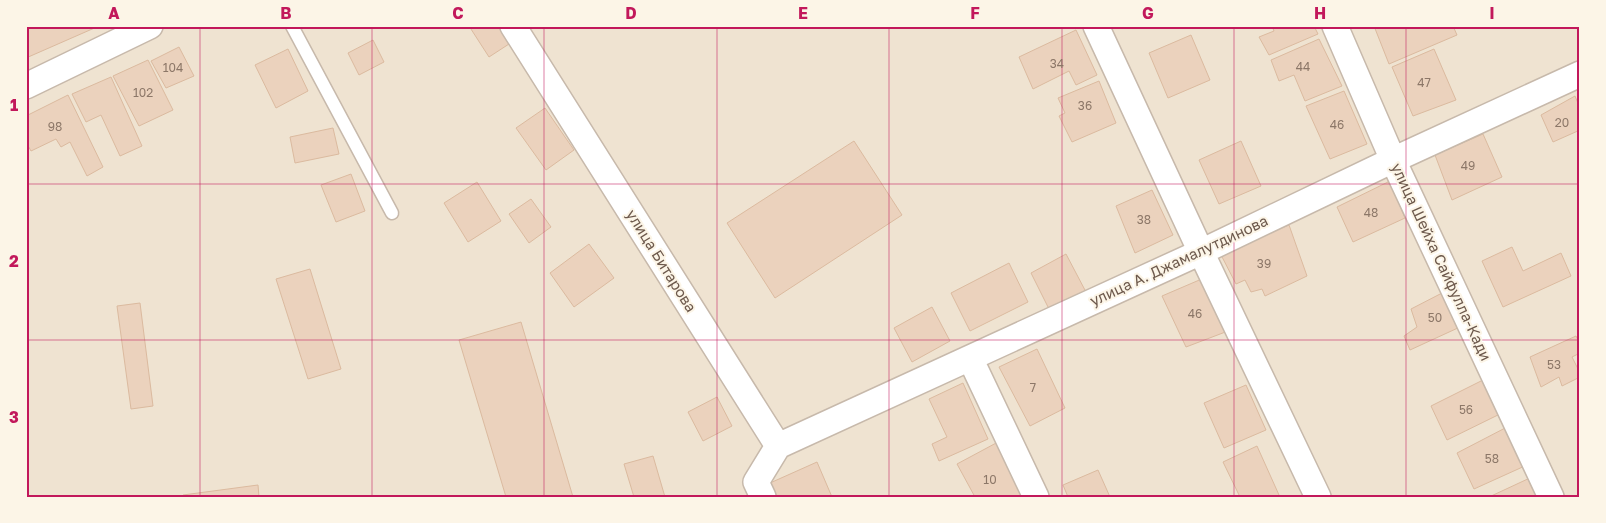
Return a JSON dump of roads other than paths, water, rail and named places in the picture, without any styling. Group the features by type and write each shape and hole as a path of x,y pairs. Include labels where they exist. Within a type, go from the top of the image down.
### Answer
{"street":[{"path":"26,86 150,26"},
{"name":"улица Битарова","path":"513,26 778,446"},
{"path":"1096,26 1318,497"},
{"name":"улица Шейха Сайфулла-Кади","path":"1335,26 1393,160 1551,497"},
{"name":"улица А. Джамалутдинова","path":"778,446 1201,252 1393,160 1580,74"},
{"path":"970,358 1036,497"},
{"path":"763,497 756,482 778,446"}],"lane":[{"path":"292,26 392,213"}]}
